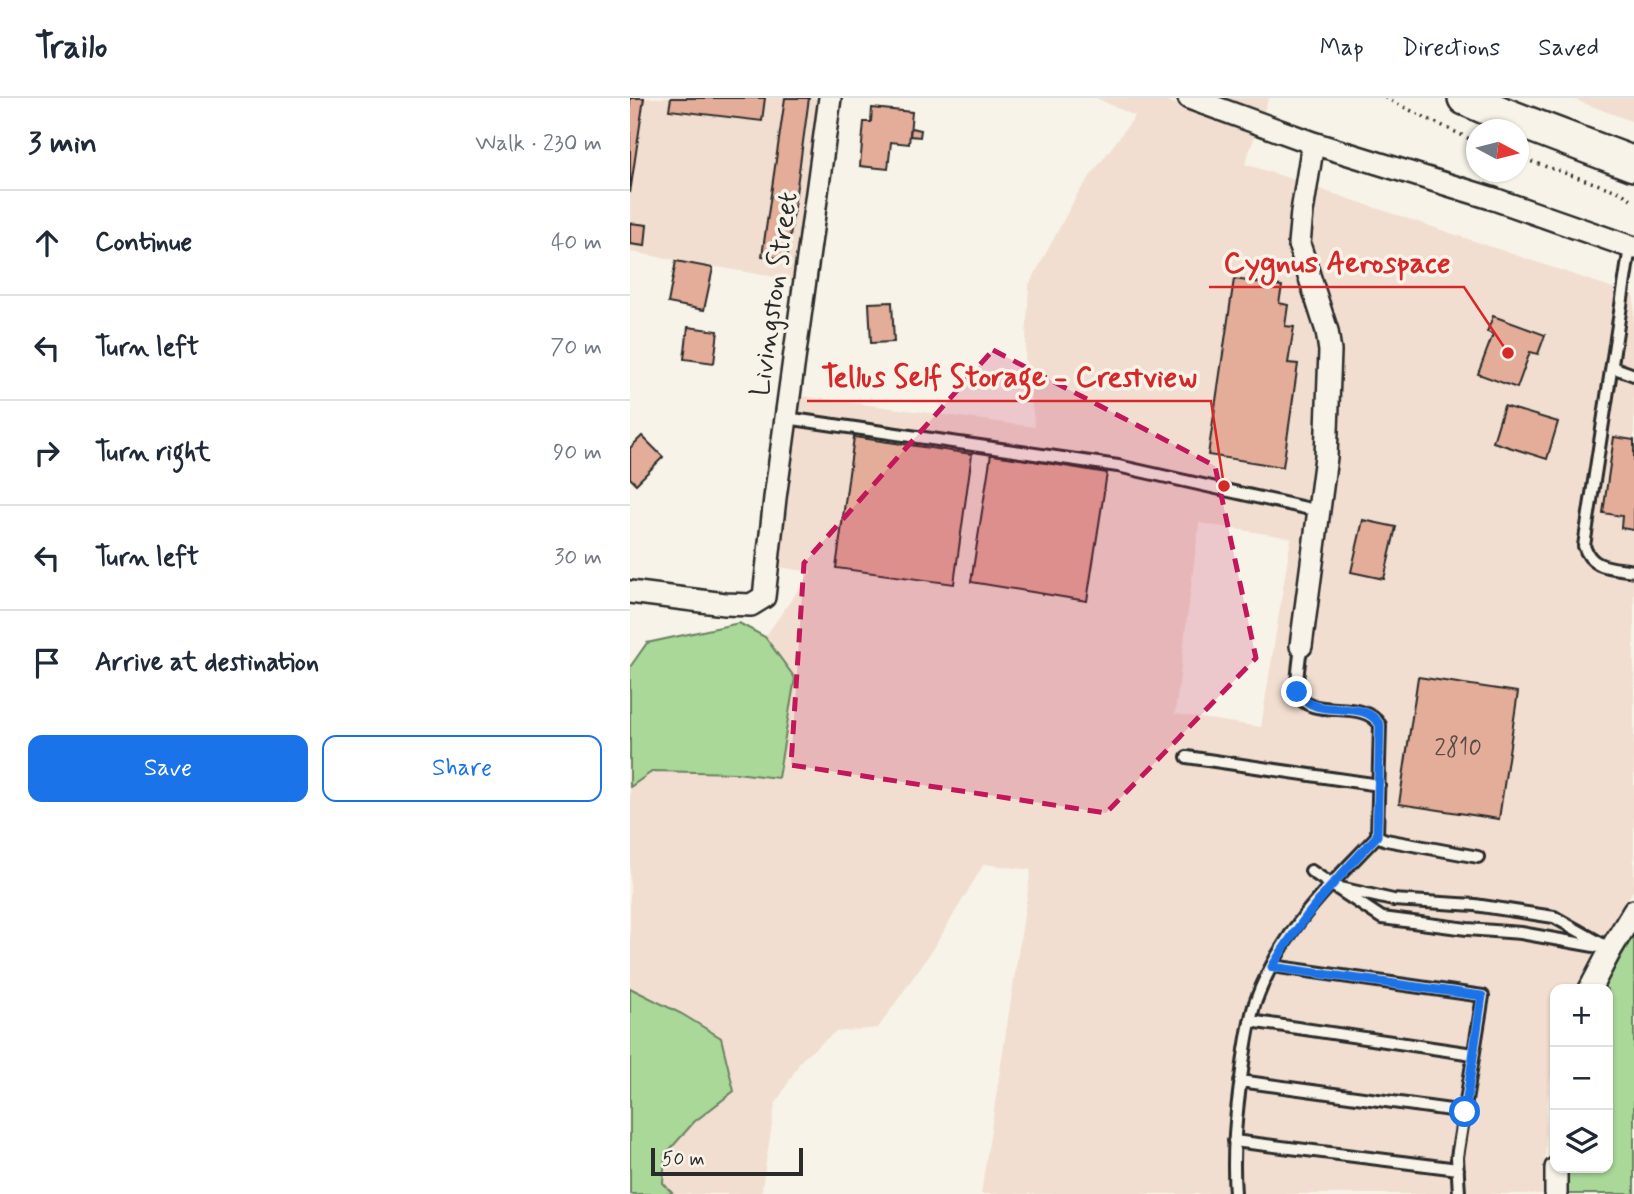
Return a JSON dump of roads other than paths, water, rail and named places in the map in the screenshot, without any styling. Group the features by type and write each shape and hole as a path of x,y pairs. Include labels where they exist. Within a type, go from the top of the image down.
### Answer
{"main road":[{"path":"1465,98 1634,164"}],"street":[{"name":"Livingston Street","path":"630,592 724,604 751,605 764,597 830,98"},
{"path":"1189,98 1313,143 1494,199 1632,248"},
{"path":"1301,646 1326,457 1330,351 1327,331 1299,244 1313,143"},
{"path":"1593,984 1634,911"},
{"path":"1556,1173 1556,1194"}],"lane":[{"path":"1632,248 1584,546 1588,557 1597,565 1634,571"},
{"path":"1612,368 1634,375"},
{"path":"786,418 1118,466 1319,511"},
{"path":"1235,1194 1234,1141 1240,1081 1250,1021 1266,976 1293,931 1377,836 1380,725 1375,716 1363,711 1315,707 1303,701 1297,692 1301,646"},
{"path":"1187,757 1379,785"},
{"path":"1377,836 1478,857"},
{"path":"1311,871 1382,918 1521,933 1611,949"},
{"path":"1331,885 1393,900 1475,905 1554,917 1611,949"},
{"path":"1272,967 1482,996 1457,1157 1459,1194"},
{"path":"1250,1021 1473,1054"},
{"path":"1240,1081 1465,1112"},
{"path":"1234,1141 1458,1169"}],"place":[{"name":"Cygnus Aerospace","path":"1508,353"},
{"name":"Tellus Self Storage - Crestview","path":"1224,486"}]}
